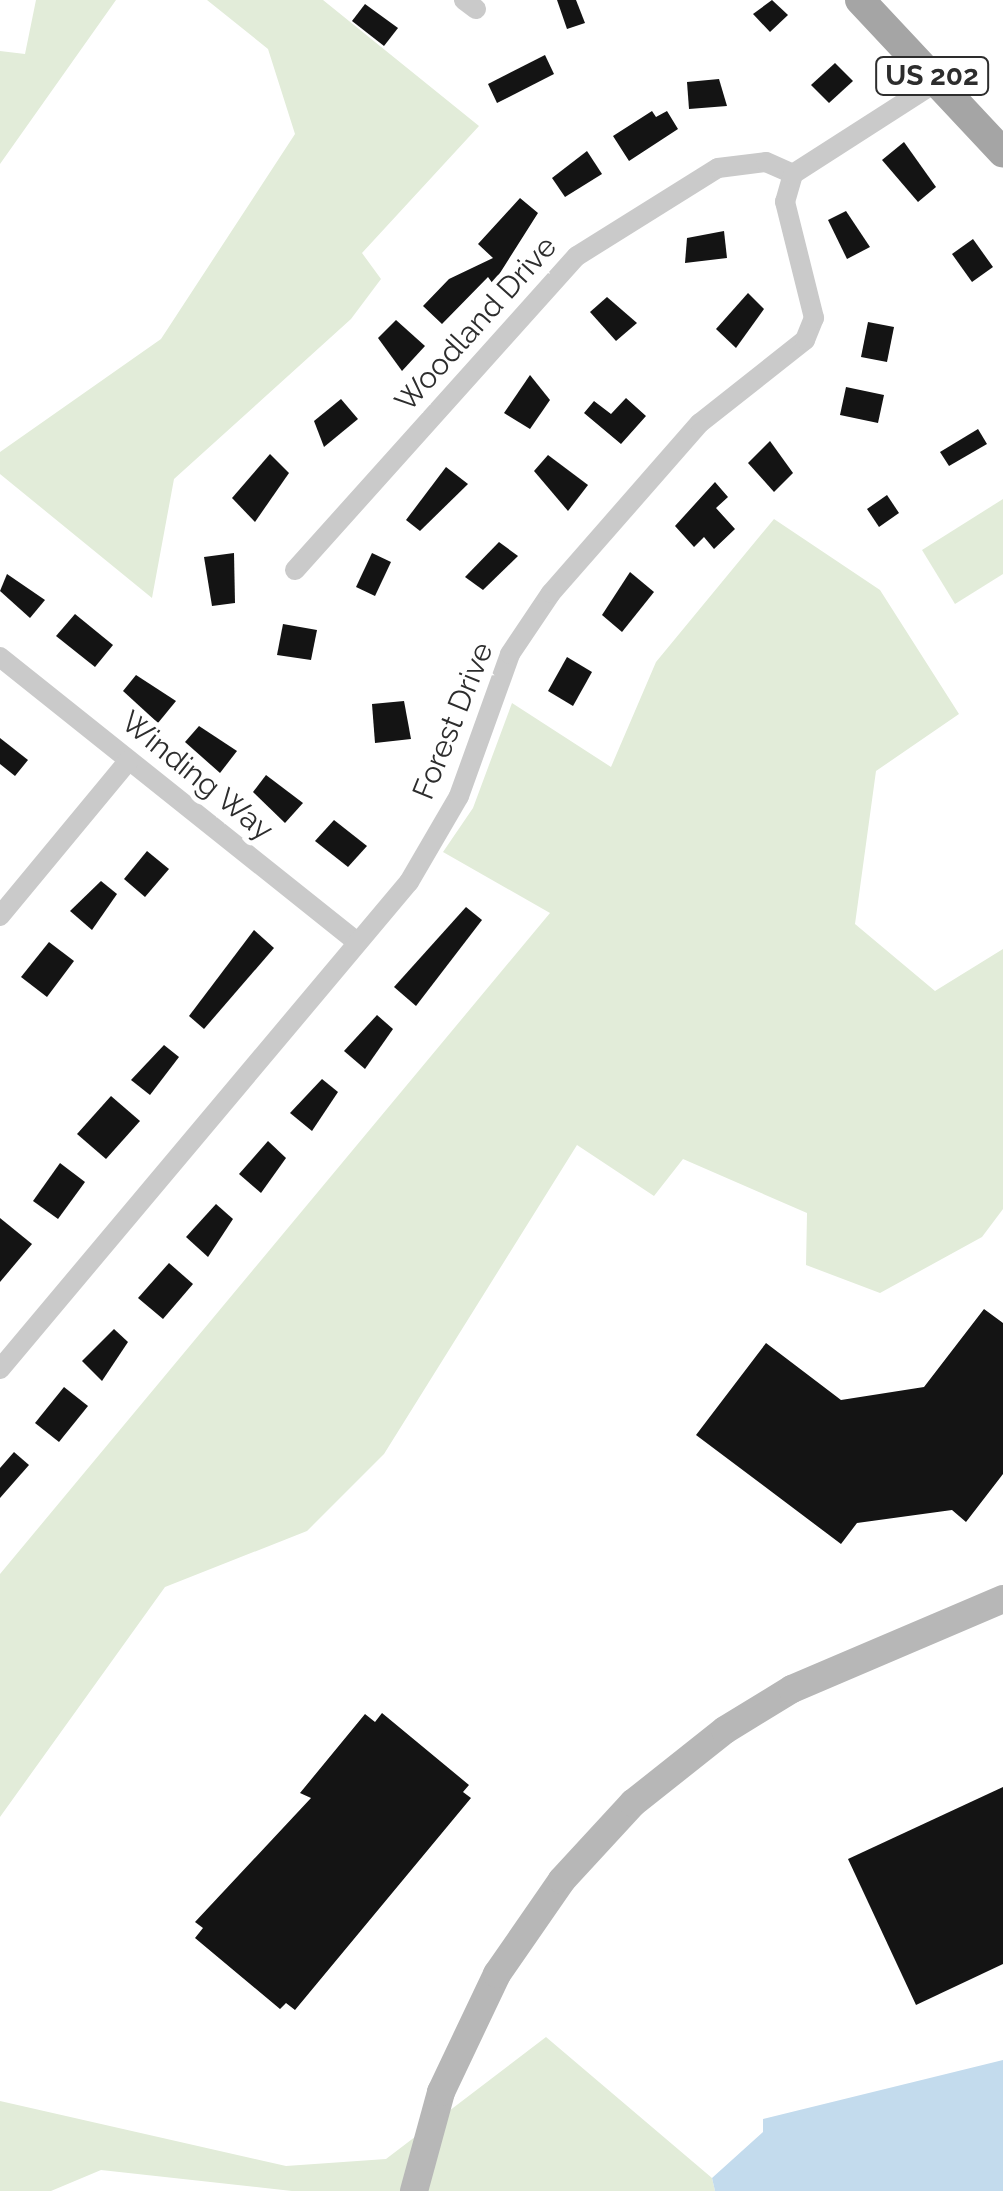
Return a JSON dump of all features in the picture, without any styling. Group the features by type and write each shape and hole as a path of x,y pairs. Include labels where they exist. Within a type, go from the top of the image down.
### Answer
{"main road":[{"name":"US 202","path":"860,0 1003,153"}],"street":[{"path":"793,174 938,81"},
{"name":"Woodland Drive","path":"295,570 577,256 718,168 766,162 793,174"},
{"name":"Forest Drive","path":"0,1370 357,942 435,841 529,622 700,423 806,340 814,318 784,202 793,174"},
{"name":"Winding Way","path":"0,658 357,942"},
{"path":"0,916 129,760"},
{"path":"414,2191 446,2079 497,1974 562,1880 620,1816 713,1739 792,1689 1003,1599"}],"green space":[{"path":"36,0 116,0 0,164 0,51 25,54"},
{"path":"207,0 323,0 479,126 362,253 381,279 351,319 174,479 152,598 0,474 0,452 161,339 295,134 268,49"},
{"path":"1003,499 1003,574 955,604 922,550"},
{"path":"774,519 880,590 959,714 876,771 855,924 935,991 1003,949 1003,1209 982,1237 880,1293 806,1265 807,1213 683,1159 654,1196 577,1145 384,1454 307,1531 165,1587 0,1817 0,1574 550,913 443,852 473,808 512,703 611,767 656,662"},
{"path":"546,2037 712,2178 715,2191 292,2191 101,2170 51,2191 0,2191 0,2101 286,2166 386,2159"}],"water":[{"path":"1003,2060 1003,2191 715,2191 712,2178 763,2132 763,2119"}],"building":[{"path":"557,0 576,0 585,23 567,29"},
{"path":"772,0 788,15 770,32 753,14"},
{"path":"365,4 398,28 384,46 352,21"},
{"path":"545,55 554,74 497,103 488,84"},
{"path":"835,63 853,81 829,103 811,85"},
{"path":"719,79 727,106 689,109 687,82"},
{"path":"652,111 656,117 667,111 678,129 629,161 613,136"},
{"path":"904,142 936,187 918,202 882,160"},
{"path":"587,151 602,174 565,197 552,178"},
{"path":"520,198 538,213 493,284 488,277 442,324 423,306 449,279 493,258 478,244"},
{"path":"846,211 870,247 847,259 828,220"},
{"path":"724,231 727,258 685,263 687,238"},
{"path":"973,239 993,267 972,282 952,254"},
{"path":"748,293 764,309 736,348 716,329"},
{"path":"607,297 637,323 616,341 590,312"},
{"path":"396,320 425,346 402,371 378,338"},
{"path":"868,322 894,327 887,362 861,357"},
{"path":"530,375 550,400 530,429 504,413"},
{"path":"846,387 884,395 878,423 840,415"},
{"path":"626,398 646,416 621,444 584,413 594,401 611,414"},
{"path":"341,399 358,419 324,447 314,421"},
{"path":"978,429 987,444 949,466 940,452"},
{"path":"770,441 793,473 774,492 748,463"},
{"path":"270,454 289,473 255,522 232,498"},
{"path":"548,455 588,485 568,511 534,471"},
{"path":"446,467 468,484 420,531 406,520"},
{"path":"715,482 728,497 716,508 735,529 714,549 704,537 694,547 675,526"},
{"path":"887,495 899,513 879,527 867,509"},
{"path":"499,542 518,556 483,590 465,577"},
{"path":"234,553 235,603 212,606 204,557"},
{"path":"372,553 391,562 375,596 356,587"},
{"path":"630,572 654,592 622,632 602,615"},
{"path":"7,574 45,600 30,618 0,591"},
{"path":"75,614 113,645 95,667 56,636"},
{"path":"283,624 317,630 311,660 277,655"},
{"path":"567,657 592,672 573,706 548,691"},
{"path":"136,675 176,701 158,723 123,691"},
{"path":"404,701 411,739 375,743 372,704"},
{"path":"199,726 237,751 220,773 185,742"},
{"path":"0,738 28,760 15,776 0,764"},
{"path":"266,775 303,803 285,823 253,792"},
{"path":"334,820 367,846 348,867 315,841"},
{"path":"147,851 169,869 145,897 124,879"},
{"path":"101,881 117,894 92,930 70,911"},
{"path":"466,907 482,920 416,1006 394,987"},
{"path":"254,930 274,948 204,1029 189,1016"},
{"path":"49,942 74,961 47,997 21,977"},
{"path":"377,1015 393,1029 365,1069 344,1051"},
{"path":"164,1045 179,1057 150,1095 131,1080"},
{"path":"322,1079 338,1092 312,1131 290,1113"},
{"path":"111,1096 140,1121 106,1159 77,1134"},
{"path":"268,1141 286,1158 261,1193 239,1174"},
{"path":"60,1163 85,1182 58,1219 33,1201"},
{"path":"216,1204 233,1219 208,1257 186,1237"},
{"path":"0,1218 32,1244 0,1282"},
{"path":"169,1263 193,1284 163,1319 138,1298"},
{"path":"984,1309 1003,1323 1003,1474 966,1522 952,1510 857,1523 841,1544 696,1435 766,1343 841,1400 924,1387"},
{"path":"114,1329 128,1342 102,1381 82,1361"},
{"path":"64,1387 88,1406 59,1442 35,1423"},
{"path":"14,1452 29,1465 0,1498 0,1468"},
{"path":"382,1713 469,1785 463,1792 471,1798 295,2010 286,2003 280,2009 195,1938 203,1928 195,1922 311,1798 300,1793 365,1714 375,1722"},
{"path":"1003,1787 1003,1964 916,2005 848,1859"}]}
